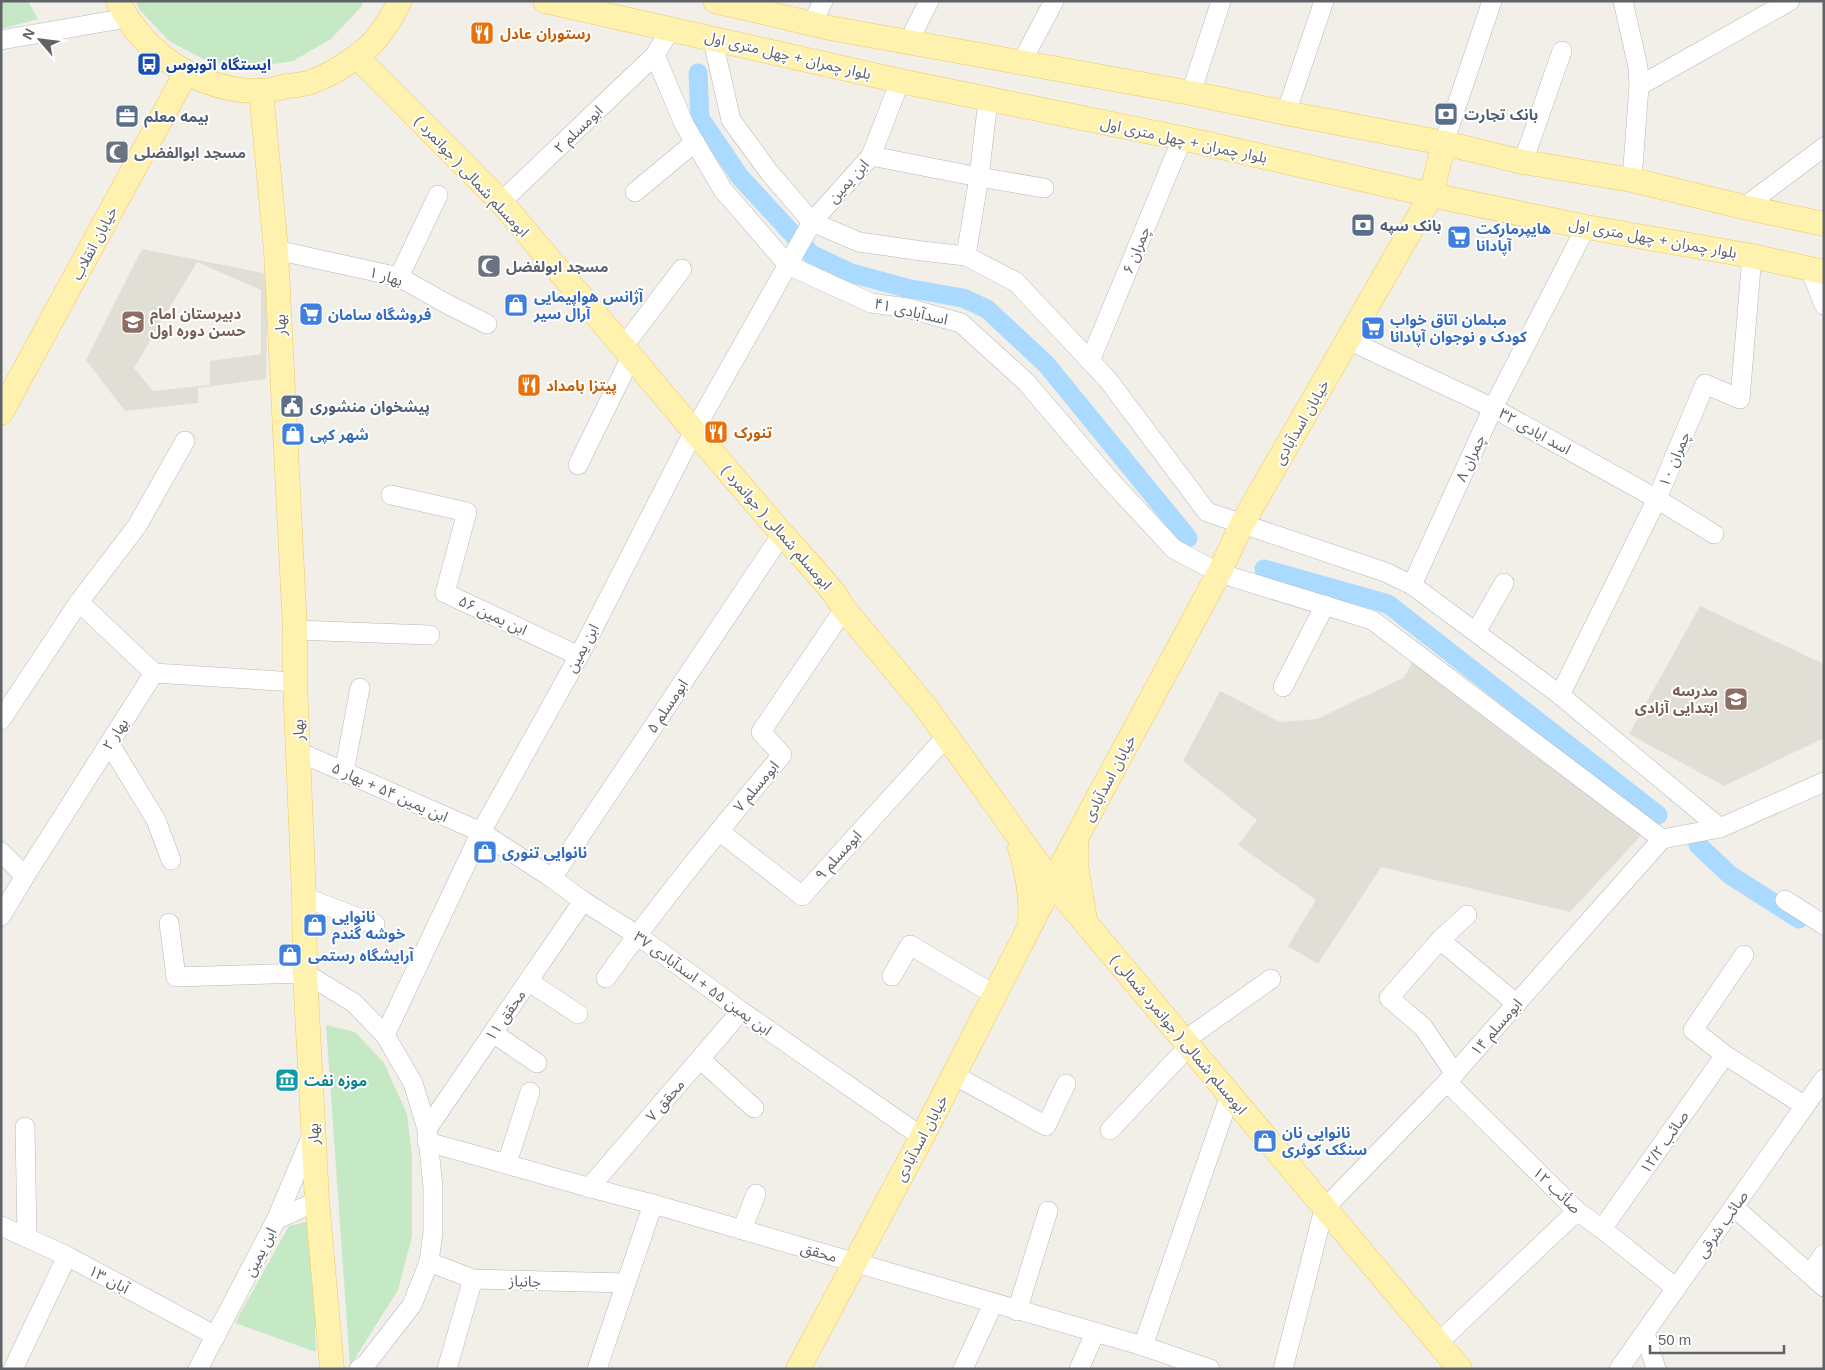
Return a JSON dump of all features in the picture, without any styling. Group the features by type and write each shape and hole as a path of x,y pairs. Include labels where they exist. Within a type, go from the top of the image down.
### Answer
{"main road":[{"path":"122,10 140,36 157,53 186,73 223,87 262,91 312,82 357,57 387,26 400,1"},
{"name":"بلوار چمران + چهل متری اول","path":"545,1 670,30 712,37 900,81 1182,139 1431,195 1586,227 1752,256 1817,271"},
{"path":"715,1 812,24 908,43 1191,93 1444,143 1523,162 1632,180 1824,224"},
{"name":"ابومسلم شمالی ( جوانمرد )","path":"357,57 501,202 694,431 822,579 844,609 925,706 1052,883"},
{"name":"خیابان انقلاب","path":"1,413 186,73"},
{"name":"بهار","path":"262,91 276,250 295,630 295,682 304,897 305,973 313,1131 332,1369"},
{"name":"خیابان اسدآبادی","path":"798,1369 922,1137 1052,883 1219,573 1242,524 1431,195 1444,143"},
{"path":"1015,832 1029,884 1030,926"},
{"path":"1077,838 1076,866 1085,922"},
{"name":"ابومسلم شمالی ( جوانمرد شمالی )","path":"1052,883 1460,1369"}],"street":[{"path":"812,24 823,1"},
{"path":"908,43 928,1"},
{"path":"1021,63 1054,1"},
{"path":"1191,93 1221,1"},
{"path":"1286,113 1324,1"},
{"path":"1444,143 1492,1"},
{"path":"1623,1 1638,67 1639,86 1632,180"},
{"path":"1639,86 1790,1"},
{"path":"1,40 122,10"},
{"name":"ابومسلم ۲","path":"501,202 655,56 670,30"},
{"path":"712,37 731,120 769,172 812,222 859,242 922,252 966,256 1016,282 1108,380 1207,512 1385,572 1412,585 1560,695 1720,828"},
{"path":"1523,162 1562,51"},
{"name":"اسدآبادی ۴۱","path":"655,56 684,124 724,190 788,264 872,303 907,308 961,323 1026,382 1102,471 1174,549 1219,573 1372,620 1662,839"},
{"name":"ابن یمین","path":"385,1035 481,832 579,656 694,431 812,222 871,156 900,81"},
{"path":"966,256 979,177 988,100"},
{"name":"چمران ۶","path":"1090,361 1182,139"},
{"path":"635,192 695,142"},
{"path":"1744,207 1824,147"},
{"path":"871,156 1044,188"},
{"path":"399,277 438,195"},
{"name":"چمران ۸","path":"1412,585 1493,408 1586,227"},
{"name":"بهار ۱","path":"276,250 399,277 446,304 487,324"},
{"name":"چمران ۱۰","path":"1560,695 1657,499 1705,384 1740,399 1752,256"},
{"path":"578,465 627,352 682,269"},
{"path":"1817,271 1824,305"},
{"name":"اسد ابادی ۳۲","path":"1348,340 1493,408 1657,499 1714,534"},
{"path":"1,720 78,602 138,526 185,441"},
{"name":"ابن یمین ۵۶","path":"391,495 467,512 445,593 579,656"},
{"name":"ابومسلم ۵","path":"552,878 782,534"},
{"path":"1476,632 1504,582"},
{"path":"78,602 154,673 295,682"},
{"path":"1283,687 1325,605"},
{"name":"ابومسلم ۷","path":"606,978 637,935 782,754 761,732 844,609"},
{"path":"295,630 430,635"},
{"name":"بهار ۲","path":"2,915 154,673"},
{"path":"344,772 360,688"},
{"name":"ابومسلم ۹","path":"719,831 802,896 946,736"},
{"path":"109,743 156,820 170,860"},
{"name":"ابن یمین ۵۴ + بهار ۵","path":"299,752 481,832"},
{"path":"1662,839 1720,828 1824,782"},
{"name":"ابن یمین ۵۵ + اسدآبادی ۳۷","path":"481,832 637,935 741,1011 922,1137"},
{"name":"ابومسلم ۱۴","path":"1324,1209 1451,1078 1662,839"},
{"path":"1,852 25,876"},
{"path":"304,897 375,924"},
{"path":"1784,900 1824,925"},
{"name":"محقق ۱۱","path":"427,1136 493,1033 583,901"},
{"path":"1467,915 1440,940 1517,1004"},
{"path":"169,923 176,977 305,973 354,1003 385,1035 413,1083 427,1136 433,1187 433,1232 428,1262 412,1305 366,1364 359,1369"},
{"name":"صأئب ۱۲","path":"1440,940 1389,998 1423,1027 1451,1078 1577,1211 1676,1288"},
{"path":"892,976 910,945 995,995"},
{"path":"1744,955 1692,1030 1805,1106"},
{"path":"1110,1130 1187,1043 1271,979"},
{"path":"528,981 578,1014"},
{"name":"محقق ۷","path":"589,1188 741,1011"},
{"path":"493,1033 537,1063"},
{"name":"صائب ۱۲/۲","path":"1602,1229 1725,1054"},
{"path":"700,1059 754,1108"},
{"path":"954,1075 1046,1126 1066,1084"},
{"name":"صائب شرقی","path":"1619,1369 1824,1079"},
{"path":"507,1163 530,1092"},
{"path":"1143,1346 1230,1095"},
{"path":"25,1127 27,1238"},
{"name":"ابن یمین","path":"198,1369 276,1220 313,1131"},
{"name":"محقق","path":"427,1136 589,1188 653,1204 1143,1346 1210,1369"},
{"path":"742,1230 756,1194"},
{"path":"276,1220 318,1201"},
{"path":"597,1369 653,1204"},
{"path":"1734,1207 1817,1280 1824,1254"},
{"path":"1283,1369 1324,1209"},
{"path":"1017,1311 1048,1211"},
{"path":"1439,1342 1577,1211"},
{"name":"۱۳ آبان","path":"1,1226 67,1256 216,1336"},
{"path":"13,1369 67,1256"},
{"name":"جانباز","path":"428,1262 472,1279 626,1283"},
{"path":"448,1369 472,1279"},
{"path":"963,1369 993,1304"},
{"path":"1079,1369 1095,1333"},
{"path":"1644,1333 1656,1369"}],"shaded area":[{"name":"دبیرستان امام حسن دوره اول","path":"142,249 268,274 266,379 198,388 198,403 125,411 86,360","holes":["197,262 261,290 261,354 210,361 210,385 153,391 134,368"]},
{"name":"مدرسه ابتدایی آزادی","path":"1700,606 1824,664 1824,738 1724,786 1629,734"},
{"path":"1423,646 1649,827 1570,912 1381,867 1318,964 1288,946 1316,900 1238,845 1257,820 1183,761 1220,691 1280,722 1317,719 1403,678"}],"green space":[{"path":"1,1 28,1 38,19 1,29"},
{"path":"136,1 363,1 361,7 331,39 293,61 250,68 207,61 169,41 139,9"},
{"path":"326,1025 355,1032 384,1063 407,1114 412,1156 412,1236 398,1290 350,1366"},
{"path":"310,1221 329,1331 315,1327 316,1352 235,1323 289,1226"}],"waterway":[{"path":"698,73 700,118 740,177 811,254 851,273 906,288 963,298 987,309 1046,364 1188,538"},
{"path":"1264,569 1388,604 1658,815"},
{"path":"1698,845 1730,875 1799,919"}],"place":[{"name":"رستوران عادل","path":"482,33"},
{"name":"ایستگاه اتوبوس","path":"149,64"},
{"name":"بانک تجارت","path":"1446,114"},
{"name":"بیمه معلم","path":"127,116"},
{"name":"مسجد ابوالفضلی","path":"117,152"},
{"name":"بانک سپه","path":"1363,225"},
{"name":"هایپرمارکت آپادانا","path":"1459,237"},
{"name":"مسجد ابولفضل","path":"489,266"},
{"name":"آژانس هواپیمایی آرال سیر","path":"516,305"},
{"name":"فروشگاه سامان","path":"311,314"},
{"name":"دبیرستان امام حسن دوره اول","path":"133,322"},
{"name":"مبلمان اتاق خواب کودک و نوجوان آپادانا","path":"1373,328"},
{"name":"پیتزا بامداد","path":"529,385"},
{"name":"پیشخوان منشوری","path":"292,406"},
{"name":"تنورک","path":"716,432"},
{"name":"شهر کپی","path":"293,434"},
{"name":"مدرسه ابتدایی آزادی","path":"1736,699"},
{"name":"نانوایی تنوری","path":"485,852"},
{"name":"نانوایی خوشه گندم","path":"315,925"},
{"name":"آرایشگاه رستمی","path":"290,955"},
{"name":"موزه نفت","path":"287,1080"},
{"name":"نانوایی نان سنگک کوثری","path":"1265,1141"}]}
